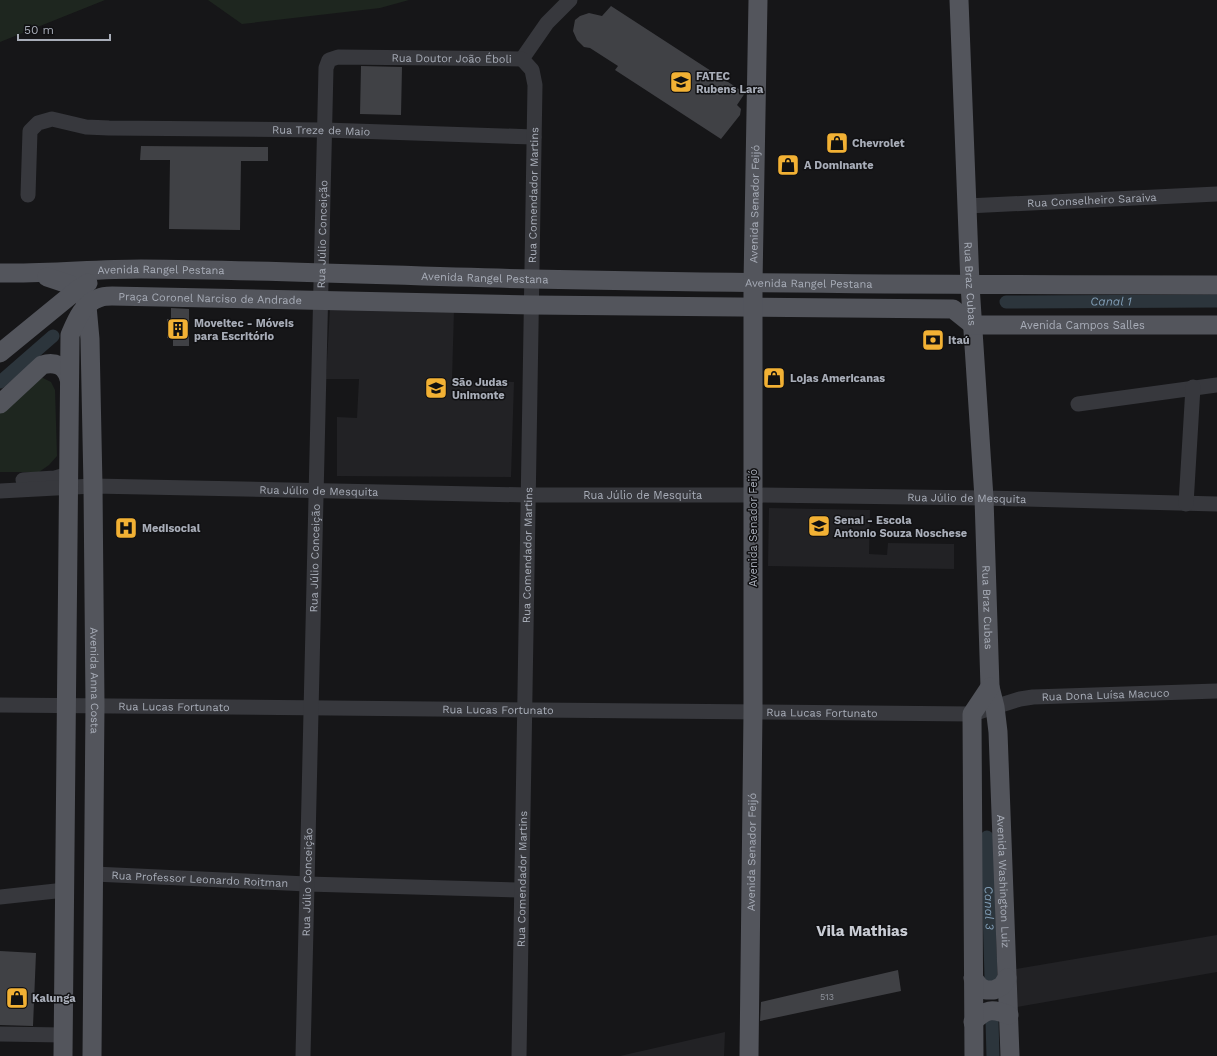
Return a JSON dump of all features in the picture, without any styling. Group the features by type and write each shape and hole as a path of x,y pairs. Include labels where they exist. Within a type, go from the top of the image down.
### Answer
{"main road":[{"name":"Avenida Senador Feijó","path":"749,1056 753,712 753,283 758,0"},
{"name":"Rua Braz Cubas","path":"959,0 970,285 984,498 990,687 995,707"},
{"name":"Avenida Rangel Pestana","path":"0,273 125,270 753,283 970,285"},
{"path":"0,353 77,290 103,276 125,270"},
{"path":"36,273 71,285 83,296 88,307"},
{"path":"970,285 1217,285"},
{"name":"Praça Coronel Narciso de Andrade","path":"88,307 112,296 320,300"},
{"path":"320,300 532,305 953,310 973,325"},
{"path":"59,304 68,310 88,307"},
{"path":"64,1056 70,335 88,307"},
{"name":"Avenida Anna Costa","path":"88,307 93,486 95,705 92,1056"},
{"name":"Avenida Campos Salles","path":"973,325 1217,325"},
{"path":"0,404 42,365 51,363 59,365 66,371 70,379"},
{"path":"974,1056 972,714 990,687"},
{"name":"Avenida Washington Luiz","path":"995,707 998,732 1010,1056"},
{"path":"972,806 979,812 987,814 995,811 1001,805"},
{"path":"972,835 987,828 995,829 1002,834"},
{"path":"973,978 980,987 986,990 994,990 1002,986 1008,978"},
{"path":"973,1022 981,1014 989,1010 998,1011 1009,1015"}],"street":[{"name":"Rua Doutor João Éboli","path":"329,60 338,57 522,59 546,23 570,0"},
{"name":"Rua Comendador Martins","path":"519,1056 535,80 532,70 522,59"},
{"name":"Rua Júlio Conceição","path":"303,1056 326,68 329,60"},
{"name":"Rua Treze de Maio","path":"28,195 30,131 38,123 52,119 86,127 109,128 325,130 534,137"},
{"name":"Rua Conselheiro Saraiva","path":"967,206 1217,194"},
{"path":"1078,404 1193,387 1217,385"},
{"path":"1186,504 1193,387"},
{"path":"0,481 55,478 69,481"},
{"name":"Rua Júlio de Mesquita","path":"69,481 93,486 528,495 753,494 1217,504"},
{"path":"0,491 69,481"},
{"name":"Rua Dona Luísa Macuco","path":"995,707 1033,697 1217,691"},
{"name":"Rua Lucas Fortunato","path":"0,704 972,714 995,707"},
{"name":"Rua Professor Leonardo Roitman","path":"94,874 307,884 521,890"},
{"path":"0,897 65,890"},
{"path":"0,1034 64,1035"}],"shaded area":[{"path":"0,0 105,0 0,42"},
{"path":"208,0 409,0 380,8 242,24"},
{"name":"São Judas Unimonte","path":"330,308 454,310 452,380 514,382 511,477 337,476 337,417 357,418 359,379 326,379"},
{"path":"39,376 51,382 55,390 57,456 49,465 39,472 0,472 0,413"},
{"name":"Senai - Escola Antonio Souza Noschese","path":"769,508 870,510 869,554 887,555 888,543 954,544 954,569 768,566"},
{"path":"1217,935 1217,972 1017,1007 1016,969"},
{"path":"725,1032 724,1056 620,1056"}],"building":[{"name":"FATEC Rubens Lara","path":"611,6 745,93 737,105 741,109 740,115 721,139 615,70 618,66 590,48 584,47 577,40 573,31 575,20 580,16 589,13 602,16"},
{"path":"361,66 402,67 401,115 360,114"},
{"path":"141,146 268,147 268,161 241,161 240,230 169,229 170,160 140,160"},
{"name":"Moveltec - Móveis para Escritório","path":"171,308 189,309 189,346 173,346 173,339 167,338 167,319 171,319"},
{"name":"Kalunga","path":"0,951 36,953 33,1026 0,1025"},
{"path":"898,970 901,991 760,1021 761,1002"}],"waterway":[{"name":"Canal 1","path":"1006,302 1217,301"},
{"name":"Canal 1","path":"0,382 53,336"},
{"name":"Canal 3","path":"987,837 991,978"},
{"name":"Canal 3","path":"992,1021 993,1056"}],"place":[{"name":"FATEC Rubens Lara","path":"681,82"},
{"name":"Chevrolet","path":"837,143"},
{"name":"A Dominante","path":"788,165"},
{"name":"Moveltec - Móveis para Escritório","path":"178,329"},
{"name":"Itaú","path":"933,340"},
{"name":"Lojas Americanas","path":"774,378"},
{"name":"São Judas Unimonte","path":"436,388"},
{"name":"Senai - Escola Antonio Souza Noschese","path":"819,526"},
{"name":"Medisocial","path":"126,528"},
{"name":"Kalunga","path":"17,998"}],"district":[{"name":"Vila Mathias","path":"862,931"}]}
